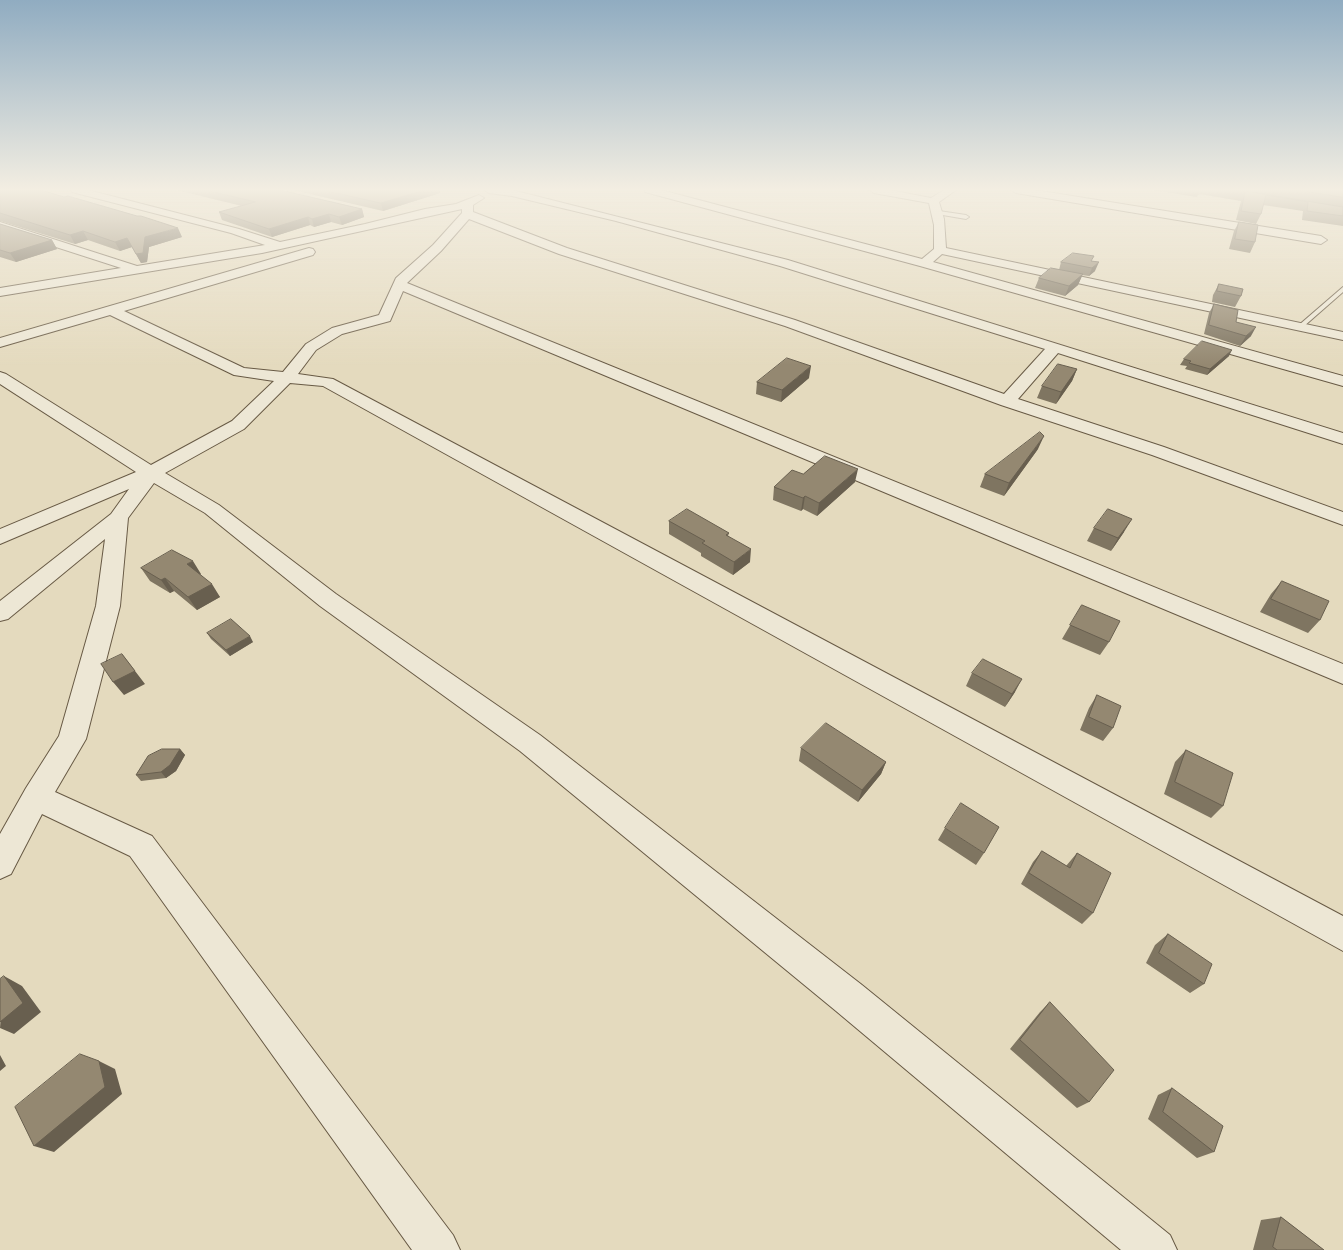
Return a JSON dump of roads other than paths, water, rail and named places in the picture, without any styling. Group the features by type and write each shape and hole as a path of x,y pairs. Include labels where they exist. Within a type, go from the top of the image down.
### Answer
{"street":[{"path":"72,248 136,269"},
{"path":"0,292 257,248"},
{"path":"0,342 282,261 311,251 313,248"},
{"path":"0,537 151,473 238,425 287,377 311,346 337,331 384,318 399,284 437,248"},
{"path":"558,248 790,323 1007,401 1158,451 1343,519"},
{"path":"732,248 1056,347 1343,438"},
{"path":"872,248 1343,381"},
{"path":"924,262 940,250 1343,336"},
{"path":"399,284 1343,674"},
{"path":"110,310 240,372 327,382 1343,934"},
{"path":"1007,401 1056,347"},
{"path":"0,378 212,509 328,600 530,743 849,998 1155,1250"},
{"path":"0,613 118,518 151,473"},
{"path":"0,864 36,797 72,739 108,606 118,518"},
{"path":"36,797 141,846 438,1250"}],"lane":[{"path":"1301,326 1343,289"}]}
